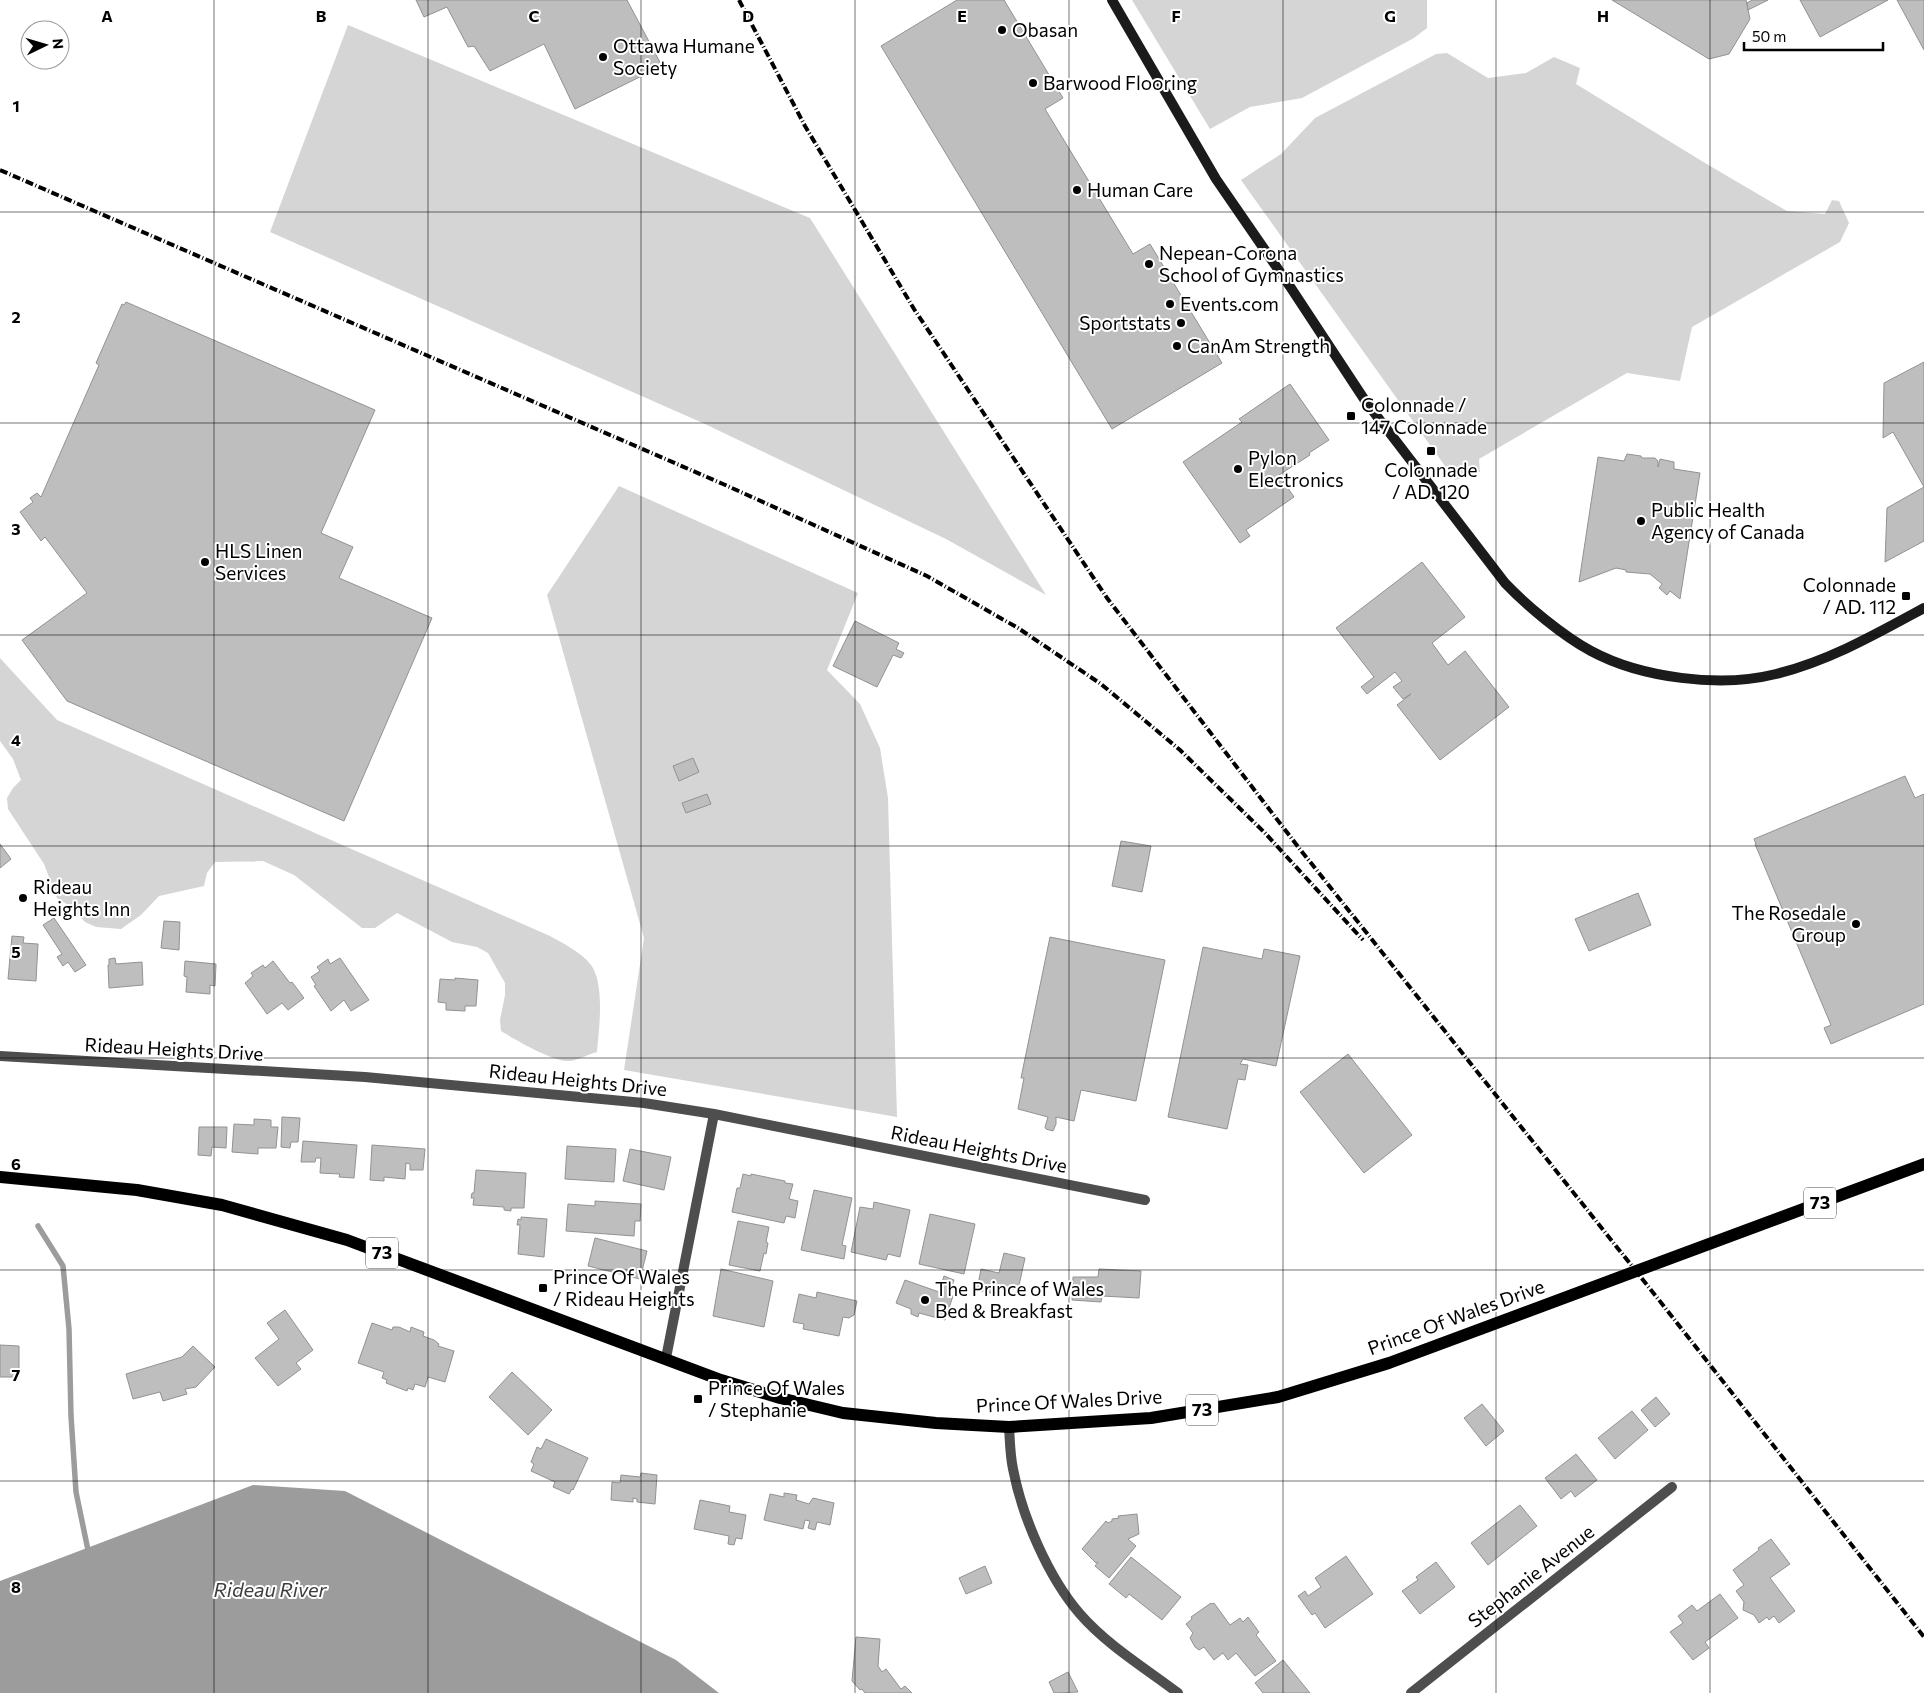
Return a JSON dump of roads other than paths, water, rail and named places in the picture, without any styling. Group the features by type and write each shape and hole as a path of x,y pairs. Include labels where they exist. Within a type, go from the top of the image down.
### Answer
{"main road":[{"name":"Prince Of Wales Drive","path":"0,1177 137,1190 222,1205 347,1240 722,1380 780,1398 843,1413 936,1424 1008,1427 1151,1418 1278,1397 1389,1363 1924,1164"}],"street":[{"path":"1112,0 1216,179 1296,295 1366,402 1505,583 1558,628 1591,651 1618,662 1646,670 1691,680 1744,679 1775,674 1818,660 1858,644 1924,608"},
{"name":"Rideau Heights Drive","path":"0,1056 365,1077 644,1103 714,1114 1146,1200"},
{"path":"666,1358 714,1114"},
{"path":"1008,1427 1013,1468 1024,1512 1055,1579 1080,1614 1107,1639 1178,1693"},
{"name":"Stephanie Avenue","path":"1411,1693 1672,1487"}],"water":[{"name":"Rideau River","path":"253,1485 345,1491 676,1660 719,1693 0,1693 0,1581"}],"waterway":[{"path":"38,1226 63,1266 69,1329 71,1416 76,1492 89,1555"}],"railway":[{"path":"739,0 805,126 914,309 1107,598 1299,848 1659,1300 1924,1637"},
{"path":"0,170 723,484 927,576 1018,628 1101,684 1180,750 1265,833 1363,940"}],"place":[{"name":"Obasan","path":"1002,30"},
{"name":"Ottawa Humane Society","path":"603,57"},
{"name":"Barwood Flooring","path":"1033,83"},
{"name":"Human Care","path":"1077,190"},
{"name":"Nepean-Corona School of Gymnastics","path":"1149,264"},
{"name":"Events.com","path":"1170,304"},
{"name":"Sportstats","path":"1181,323"},
{"name":"CanAm Strength","path":"1177,346"},
{"name":"Colonnade / 147 Colonnade","path":"1351,416"},
{"name":"Colonnade / AD. 120","path":"1431,451"},
{"name":"Pylon Electronics","path":"1238,469"},
{"name":"Public Health Agency of Canada","path":"1641,521"},
{"name":"HLS Linen Services","path":"205,562"},
{"name":"Colonnade / AD. 112","path":"1906,596"},
{"name":"Rideau Heights Inn","path":"23,898"},
{"name":"The Rosedale Group","path":"1856,924"},
{"name":"Prince Of Wales / Rideau Heights","path":"543,1288"},
{"name":"The Prince of Wales Bed & Breakfast","path":"925,1300"},
{"name":"Prince Of Wales / Stephanie","path":"698,1399"}]}
